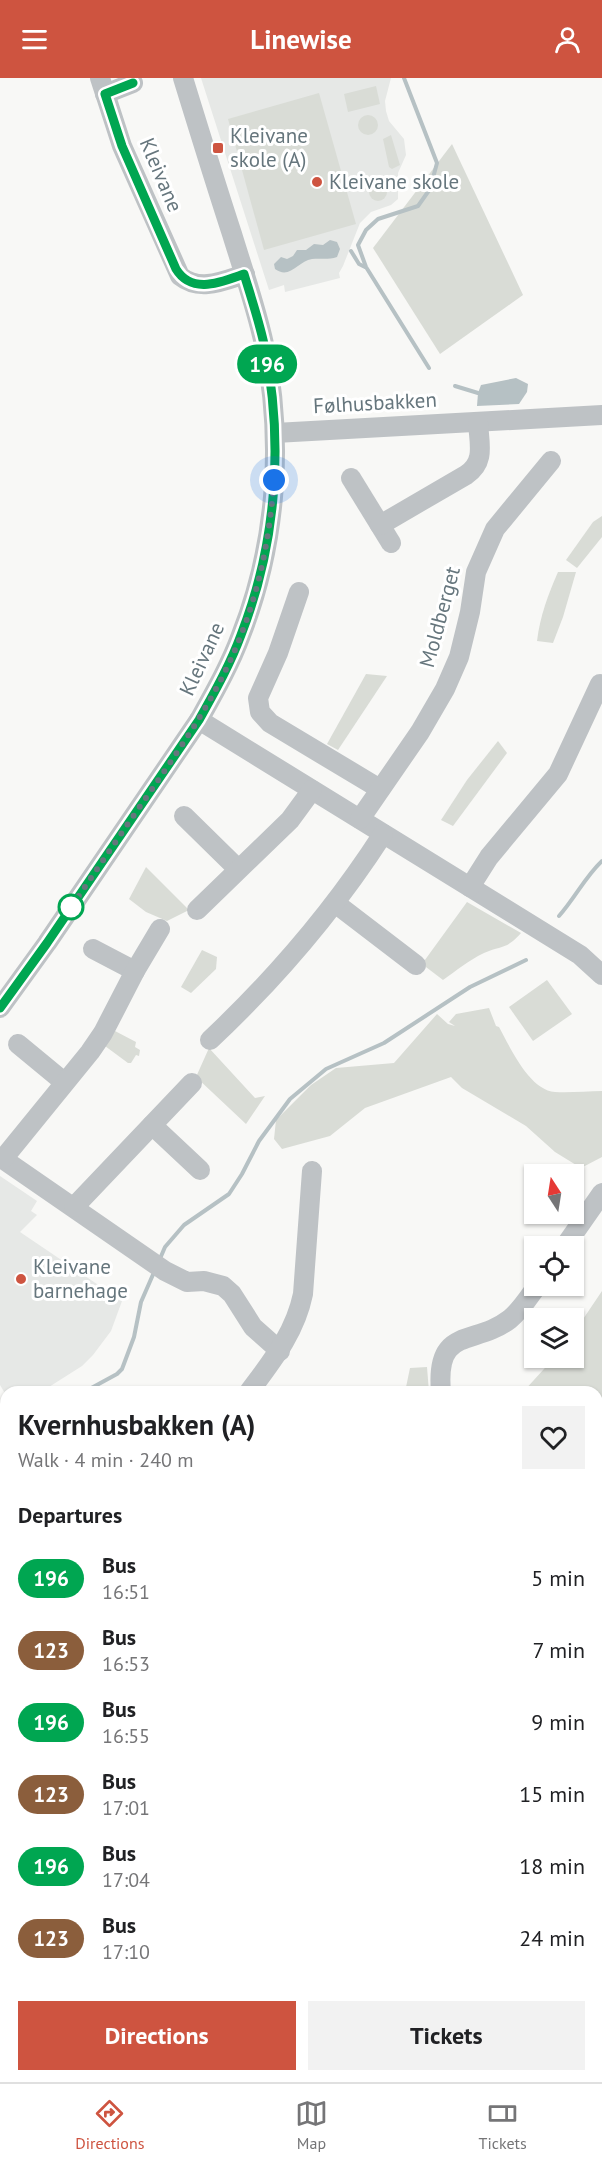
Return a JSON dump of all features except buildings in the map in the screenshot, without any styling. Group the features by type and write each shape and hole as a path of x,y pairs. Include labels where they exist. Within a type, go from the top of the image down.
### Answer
{"street":[{"name":"Kleivane","path":"0,1008 199,720 219,685 242,634 261,572 271,514 275,433 264,344 183,78"},
{"name":"Kleivane","path":"133,83 102,86 122,146 180,276 190,283 204,285 244,274"},
{"name":"Følhusbakken","path":"275,433 602,415"},
{"path":"380,525 477,467 480,459 478,422"},
{"name":"Moldberget","path":"360,819 420,732 445,689 459,657 470,612 476,572 495,529 551,461"},
{"path":"351,478 392,543"},
{"path":"299,592 278,653 259,694 258,704 251,715 270,723 380,789"},
{"path":"470,886 489,857 558,774 600,684"},
{"path":"199,720 580,955 602,975"},
{"path":"197,910 290,820 312,790"},
{"path":"184,816 238,869"},
{"path":"210,1040 286,964 335,903 383,834"},
{"path":"335,903 416,965"},
{"path":"160,929 103,1033 90,1052 2,1158 178,1278 187,1282 215,1282 223,1286 232,1294 253,1327 280,1351"},
{"path":"93,949 135,971"},
{"path":"18,1044 64,1082"},
{"path":"74,1207 192,1083"},
{"path":"152,1125 200,1170"},
{"path":"254,1386 280,1351 300,1312 312,1172"},
{"path":"572,1236 602,1193"},
{"path":"441,1386 440,1367 450,1347 463,1338 510,1319 529,1296"}],"shaded area":[{"name":"Kleivane skole","path":"201,78 391,78 385,101 386,111 389,121 404,139 406,155 398,173 398,199 391,205 371,212 360,223 339,273 340,278 285,292 284,285 269,290"},
{"path":"376,86 380,104 348,112 344,94"},
{"name":"Kleivane skole","path":"319,93 356,224 264,250 228,119"},
{"path":"368,115 375,118 378,125 375,132 368,135 361,132 358,125 361,118"},
{"path":"391,135 400,165 392,169 389,167 383,139"},
{"path":"452,144 523,295 440,354 373,248"},
{"path":"374,183 382,183 387,188 385,199 374,201 369,196 369,188"},
{"path":"330,240 337,242 340,249 337,257 307,260 285,272 275,269 274,264 281,257 287,259 297,250 306,250 314,244 323,245"},
{"path":"516,378 528,384 527,392 519,404 477,406 481,385"},
{"path":"602,516 602,537 577,568 566,560 593,522"},
{"path":"558,572 576,572 553,643 537,641 545,606"},
{"path":"366,674 387,676 338,750 327,744"},
{"path":"498,741 507,753 453,826 441,820 467,780"},
{"path":"146,867 189,910 167,921 146,912 129,899"},
{"path":"467,902 521,933 507,945 478,956 443,980 422,964"},
{"path":"202,950 217,957 216,969 191,993 181,987"},
{"path":"547,980 572,1014 533,1041 509,1007"},
{"path":"489,1008 496,1026 499,1027 521,1066 537,1084 546,1089 555,1092 602,1091 602,1157 584,1166 584,1164 574,1164 555,1152 526,1126 462,1088 451,1077 365,1108 330,1136 282,1149 274,1139 276,1120 311,1085 336,1068 394,1063 437,1014 448,1024 455,1026 449,1022 456,1014"},
{"path":"115,1031 136,1042 135,1047 140,1050 139,1056 136,1055 131,1063 105,1046"},
{"path":"209,1048 255,1098 265,1096 246,1124 196,1077"},
{"path":"0,1176 37,1201 31,1211 37,1215 20,1232 122,1301 111,1331 82,1366 50,1386 0,1385"},
{"path":"602,1291 602,1386 528,1386 545,1368 584,1368 584,1318"},
{"path":"427,1367 429,1386 406,1386 410,1368"}],"waterway":[{"path":"404,78 437,163 430,189 418,206 378,219 366,230 358,245 366,267 429,368"},
{"path":"351,251 359,264 365,267"},
{"path":"455,386 478,393"},
{"path":"559,916 602,861"},
{"path":"159,1261 165,1247 184,1225 229,1194 259,1141 290,1099 326,1069 384,1043 470,987 526,960"},
{"path":"95,1386 122,1369 134,1337 141,1302 155,1270"}],"bus line":[{"name":"196","path":"0,1008 199,720 219,685 242,634 252,605 268,541 274,480 275,433 264,344 257,318 244,274 216,283 196,285 180,276 176,269 122,146 105,94 133,83"}],"place":[{"name":"Kleivane skole (A)","path":"218,148"},
{"name":"Kleivane skole","path":"317,182"},
{"name":"Kleivane barnehage","path":"21,1279"}],"route":[{"path":"71,907 66,915 199,720 219,685 242,634 261,572 268,541 274,480"}]}
